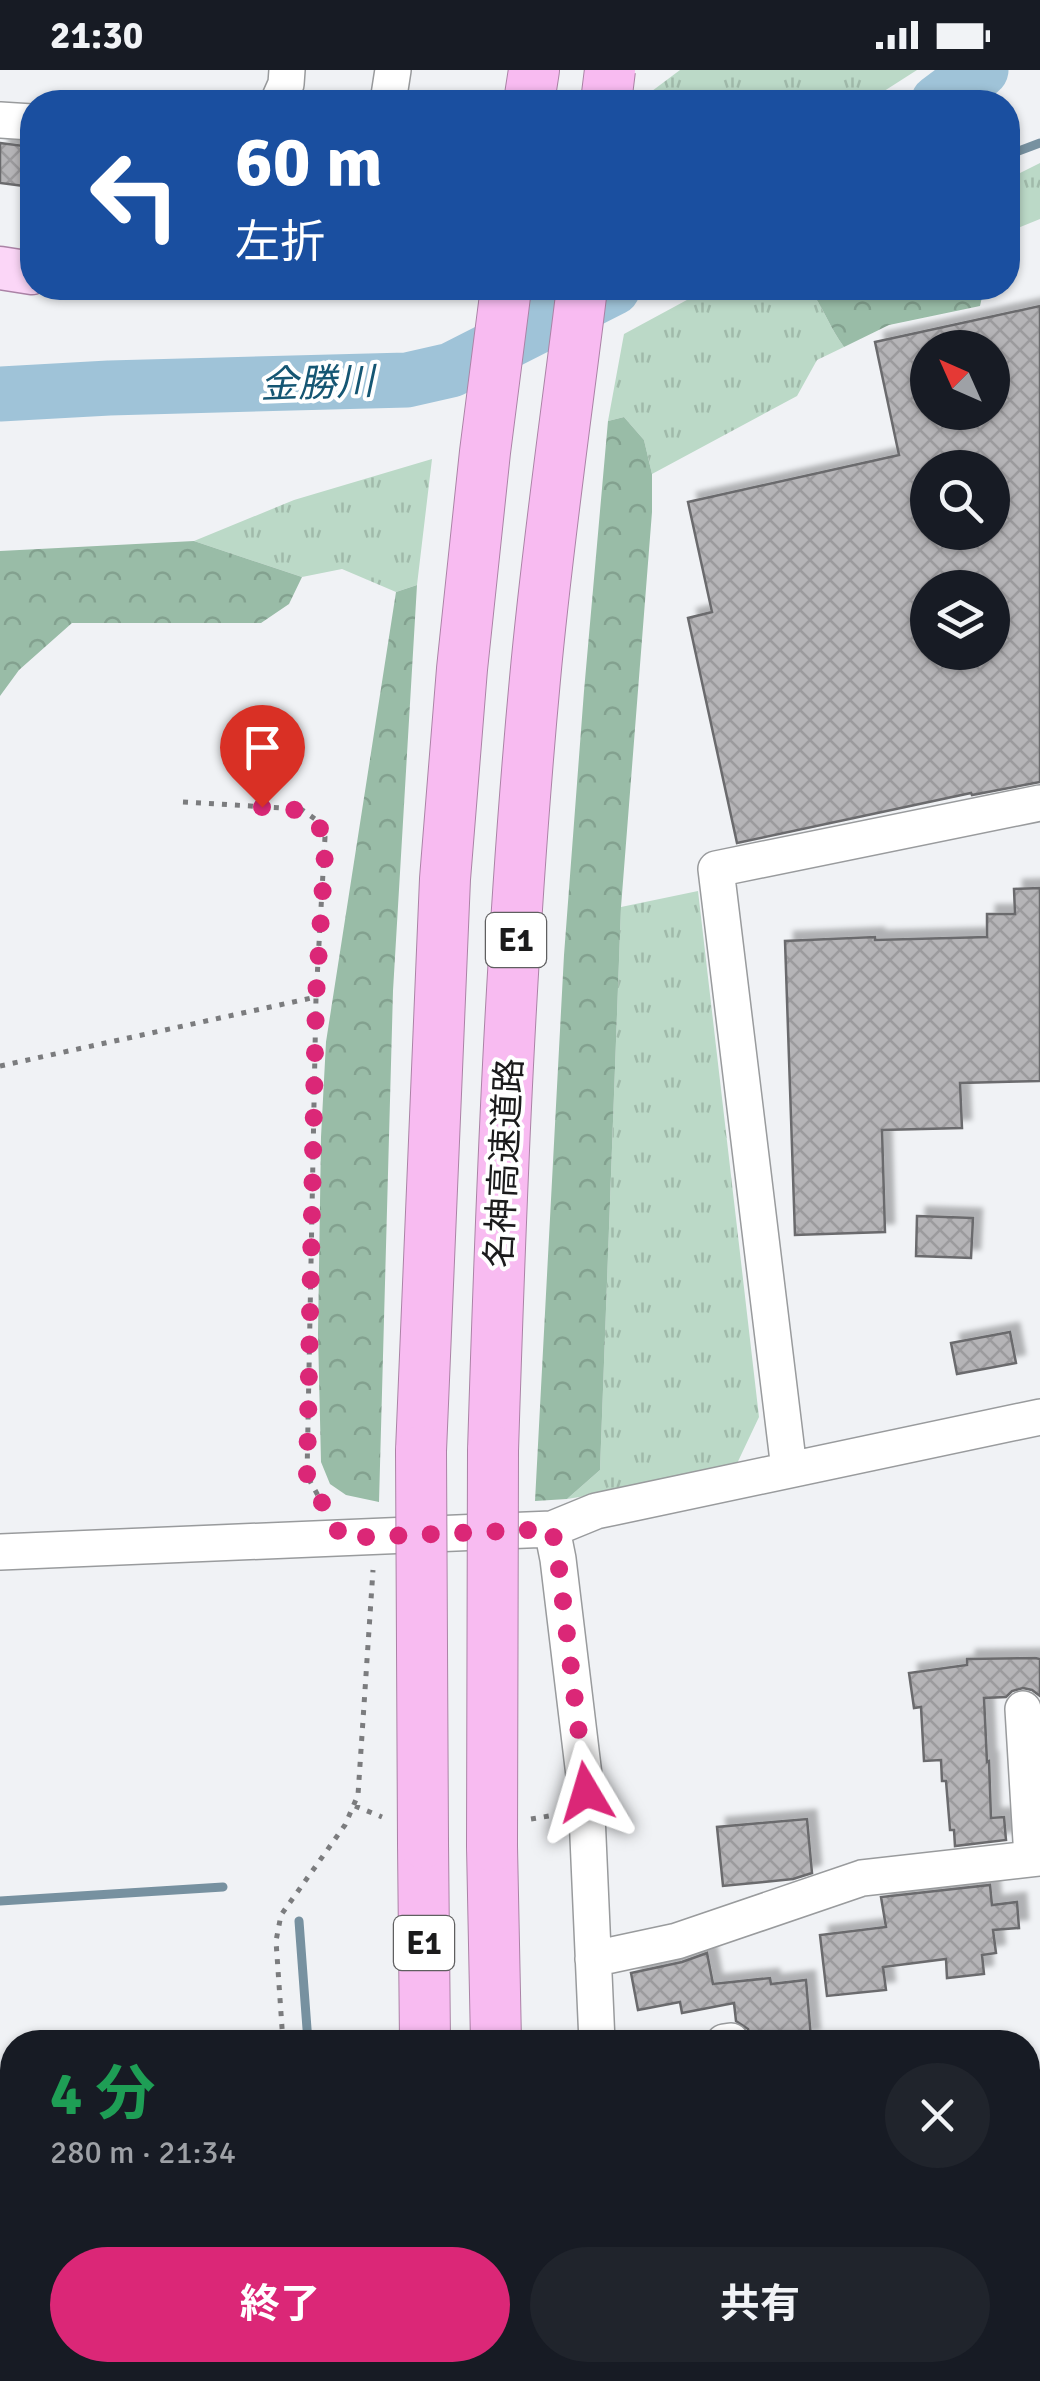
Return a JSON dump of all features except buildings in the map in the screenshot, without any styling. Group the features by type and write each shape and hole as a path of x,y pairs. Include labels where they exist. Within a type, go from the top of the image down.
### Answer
{"highway":[{"name":"名神高速道路","path":"425,2030 421,1451 446,879 462,669 504,300"},
{"name":"名神高速道路","path":"496,2030 493,1452 501,1206 535,678 580,300"}],"main road":[{"path":"595,90 630,70"}],"street":[{"path":"789,1469 716,869 1040,803"},
{"path":"0,1552 552,1529 596,1511 1040,1418"},
{"path":"552,1529 586,1792 596,2030"},
{"path":"593,1959 677,1941 862,1878 1036,1858 1023,1709"}],"path":[{"path":"183,802 301,809 326,837 316,997 307,1476 358,1538 358,1795 345,1825 281,1915 276,1941 282,2030"},
{"path":"0,1066 316,997"}],"green space":[{"path":"680,70 917,70 886,90 653,90"},
{"path":"1040,163 1040,219 1020,227 1020,173"},
{"path":"687,300 816,300 844,347 817,360 797,396 652,474 644,440 624,417 608,421 624,334"},
{"path":"816,300 981,300 980,306 889,325 844,347"},
{"path":"624,417 644,440 652,474 652,512 621,907 600,1470 567,1499 535,1501 564,955 584,691 608,421"},
{"path":"432,459 417,585 396,592 342,569 302,577 194,541 294,500"},
{"path":"194,541 302,577 289,604 261,623 72,623 19,670 0,696 0,551"},
{"path":"417,585 393,991 379,1502 346,1495 330,1484 321,1462 318,1334 321,1137 326,1042 396,592"},
{"path":"698,891 759,1417 733,1472 567,1499 600,1470 621,907"}],"waterway":[{"name":"金勝川","path":"954,90 981,70"},
{"path":"1020,150 1040,143"},
{"name":"金勝川","path":"0,394 407,380 451,370 589,300"},
{"path":"0,1901 223,1887"},
{"path":"299,1921 307,2030"}],"route":[{"path":"262,807 301,809 326,837 316,997 307,1476 342,1538 552,1529 586,1792"}]}
